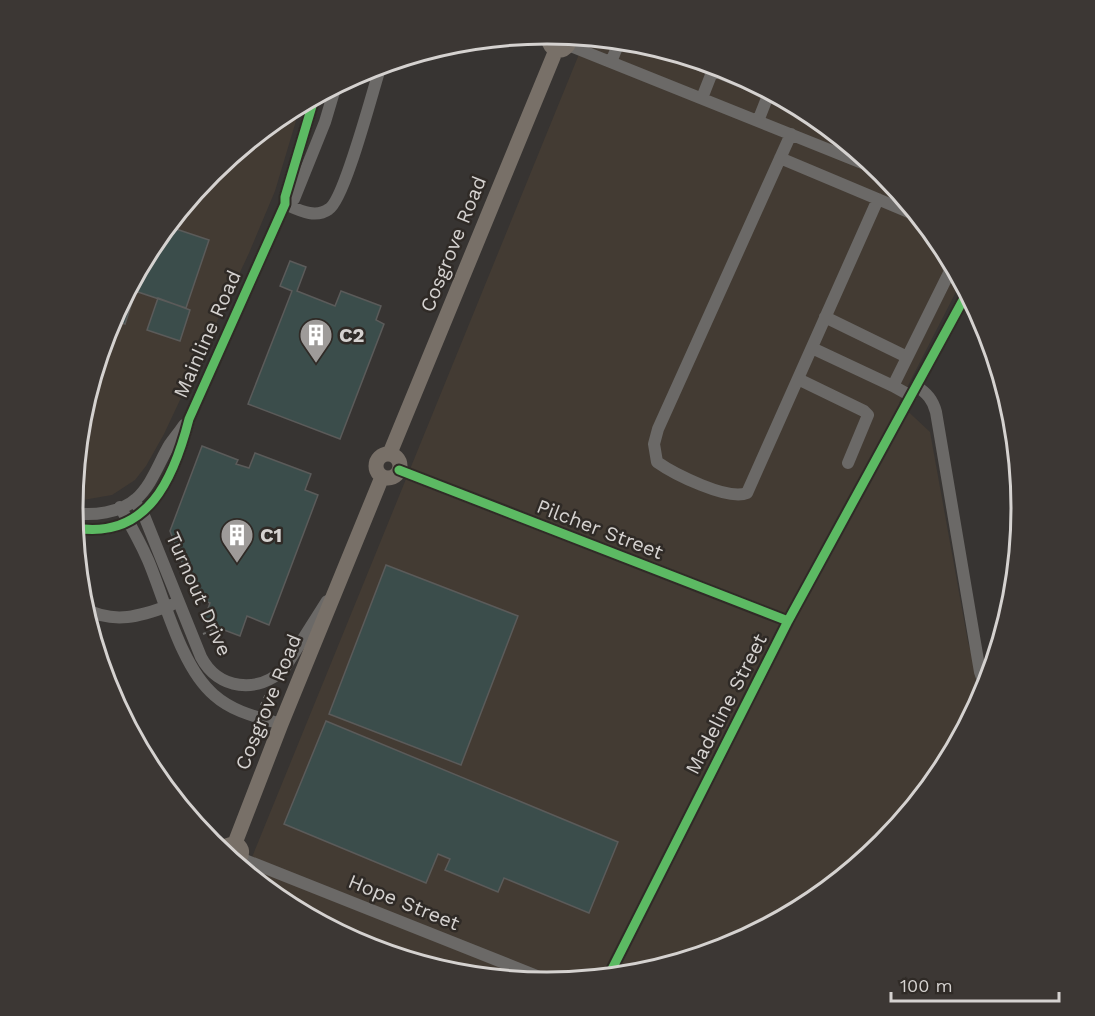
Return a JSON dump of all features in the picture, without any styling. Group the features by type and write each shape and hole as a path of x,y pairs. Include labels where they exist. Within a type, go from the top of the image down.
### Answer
{"main road":[{"name":"Cosgrove Road","path":"390,453 564,44"},
{"path":"390,453 398,459 399,470 394,476 382,477 376,471 375,464 382,454 390,453"},
{"name":"Cosgrove Road","path":"230,846 382,477"},
{"path":"232,848 242,850 239,855"}],"street":[{"path":"566,44 791,134 844,151"},
{"path":"611,62 617,48"},
{"path":"702,98 712,74"},
{"path":"285,204 315,214 327,211 335,204 377,76"},
{"name":"Mainline Road","path":"285,204 294,199 325,122 333,96"},
{"path":"758,121 767,99"},
{"name":"Mainline Road","path":"84,529 100,530 128,522 143,513 166,483 181,448 189,419 285,204 285,197 311,108"},
{"path":"791,134 658,429 654,444 657,462 668,470 723,493 741,496 747,493 878,199"},
{"path":"780,158 903,210"},
{"path":"892,386 949,274"},
{"name":"Madeline Street","path":"612,968 788,621 963,301"},
{"path":"825,317 907,357"},
{"path":"812,348 892,386 925,392 933,402 981,674"},
{"path":"798,379 868,415 848,463"},
{"name":"Mainline Road","path":"135,501 148,486 171,443 189,419"},
{"name":"Pilcher Street","path":"399,470 788,621"},
{"path":"83,514 120,507 135,501"},
{"name":"Turnout Drive","path":"135,501 143,513 188,658 207,689 233,708 281,724"},
{"name":"Turnout Drive","path":"120,507 201,657 210,670 223,680 234,684 252,686 269,681 284,669 337,585"},
{"path":"95,613 121,618 137,616 172,604"},
{"name":"Hope Street","path":"251,865 526,972"}],"path":[{"path":"201,635 216,629"},
{"path":"260,709 266,694 265,688"}],"shaded area":[{"path":"583,44 638,52 697,68 753,91 830,139 854,159 897,202 934,250 957,290 899,403 930,432 968,642 979,679 950,740 916,791 897,814 854,857 830,877 780,910 753,925 697,948 668,957 608,969 578,972 517,972 457,964 427,957 342,925 289,894 249,864"},
{"path":"297,117 275,191 249,253 164,434 146,466 135,480 112,495 83,500 87,447 99,388 118,330 131,303 161,250 198,202 241,159"}],"building":[{"path":"176,229 209,240 186,308 137,292"},
{"name":"C2","path":"290,261 306,267 297,291 335,306 341,291 381,306 376,320 384,324 340,439 248,404 292,291 280,286"},
{"path":"158,298 190,310 180,341 147,330"},
{"path":"133,299 125,324 121,323"},
{"name":"C1","path":"202,446 238,460 236,464 249,468 255,453 311,474 305,490 318,495 269,625 247,616 240,636 203,622 210,603 195,597 170,531"},
{"path":"386,565 518,616 461,765 329,714"},
{"path":"326,721 618,842 589,913 504,878 498,892 445,870 450,859 438,854 426,883 284,824"}],"cycle path":[{"path":"84,528 100,529 122,524 139,514 154,500 166,483 189,419 285,204 285,197 311,108"},
{"path":"612,968 788,621 963,301"},
{"path":"399,470 788,621"}],"place":[{"name":"C2","path":"316,364"},
{"name":"C1","path":"237,564"}]}
